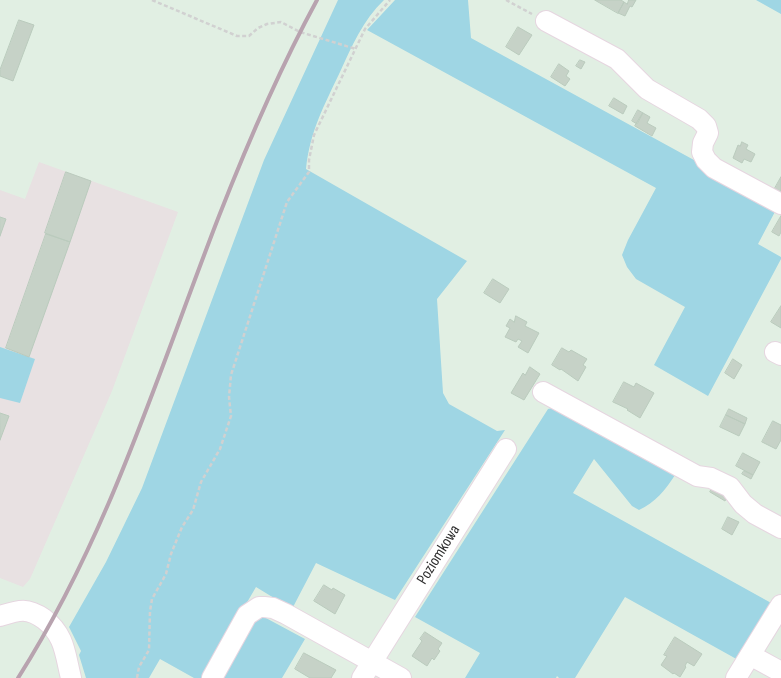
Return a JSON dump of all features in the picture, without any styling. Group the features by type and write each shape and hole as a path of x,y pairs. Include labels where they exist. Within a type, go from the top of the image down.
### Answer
{"street":[{"path":"546,21 617,59 647,89 699,119 706,126 708,133 703,143 702,152 706,160 714,168 781,204"},
{"path":"542,392 697,476 719,481 730,487 743,504 756,514 781,528"},
{"name":"Poziomkowa","path":"362,678 506,449"},
{"path":"736,678 781,605"},
{"path":"212,678 247,615 259,607 273,608 286,614 401,678"},
{"path":"0,616 22,610 30,611 50,624 58,632 61,639 71,678"},
{"path":"750,655 781,672"}],"path":[{"path":"152,0 237,36 249,36 258,28 267,24 281,22 300,32 356,48"},
{"path":"137,678 139,667 149,650 152,600 166,574 171,554 182,527 193,510 201,482 220,449 231,416 229,397 230,375 287,202 309,172 309,160 314,135 365,29 390,0"},
{"path":"506,0 546,21"}],"shaded area":[{"path":"338,0 384,0 370,16 359,34 328,96 314,131 306,169 467,261 437,299 443,393 449,404 497,431 505,430 395,600 316,563 292,609 256,587 203,678 194,678 160,659 149,678 86,678 79,655 81,651 69,627 106,562 142,488 264,160"},
{"path":"395,0 468,0 471,38 778,206 758,244 781,257 781,259 708,396 654,365 685,307 636,279 627,267 622,255 656,188 367,30"},
{"path":"756,0 781,0 781,14"},
{"path":"39,162 178,212 112,391 30,579 23,587 0,578 0,190 25,199"},
{"path":"0,347 35,359 20,403 0,398"},
{"path":"556,407 675,475 660,495 650,504 639,510 632,506 594,459 573,493 773,604 740,661 625,597 575,678 559,678 557,676 556,678 465,678 480,653 415,617 548,409"},
{"path":"264,617 305,639 282,678 222,678 255,620"}],"building":[{"path":"595,0 621,0 624,2 618,13"},
{"path":"629,0 636,0 632,7 630,6 625,16 618,13 624,2 627,4"},
{"path":"19,20 34,25 13,81 0,76 0,70"},
{"path":"518,27 532,35 519,55 506,47"},
{"path":"580,60 585,62 581,69 576,66"},
{"path":"559,64 569,71 566,76 570,79 565,86 551,77"},
{"path":"614,98 627,106 623,114 609,106"},
{"path":"638,110 643,113 637,124 632,121"},
{"path":"643,113 650,117 647,123 656,128 652,136 635,126"},
{"path":"742,142 748,145 746,149 755,154 751,162 744,159 742,163 733,158 738,145 740,146"},
{"path":"66,172 91,181 70,242 45,233"},
{"path":"781,177 781,194 774,190"},
{"path":"781,216 781,232 779,236 772,232"},
{"path":"0,217 6,219 0,236"},
{"path":"46,234 70,242 29,357 6,348"},
{"path":"493,279 509,289 500,303 484,293"},
{"path":"781,306 781,328 771,322"},
{"path":"516,316 527,322 525,326 539,333 528,353 518,347 522,341 518,339 516,342 505,337 510,328 506,326 510,319 514,322"},
{"path":"562,348 569,352 571,350 587,359 583,365 586,367 578,381 552,365"},
{"path":"733,359 742,365 734,379 725,373"},
{"path":"530,367 540,374 524,400 511,393 523,373 525,375"},
{"path":"624,382 634,387 636,383 654,393 640,418 628,409 613,402"},
{"path":"729,409 747,418 745,424 726,415"},
{"path":"0,413 9,416 0,440"},
{"path":"726,415 745,424 739,436 720,427"},
{"path":"773,421 781,425 781,440 776,449 762,442"},
{"path":"743,453 760,462 753,475 736,466"},
{"path":"744,471 753,475 751,479 742,474"},
{"path":"714,485 729,493 725,501 710,492"},
{"path":"728,517 739,522 732,535 722,529"},
{"path":"324,585 345,595 335,614 314,601"},
{"path":"425,632 442,643 438,649 440,651 427,666 412,656 422,641 420,639"},
{"path":"675,637 702,654 694,666 687,662 680,677 661,665 667,656 664,655"},
{"path":"304,653 336,670 331,678 310,678 295,669"}],"railway":[{"path":"18,678 50,624 106,510 153,393 241,161 277,80 317,0"}]}
